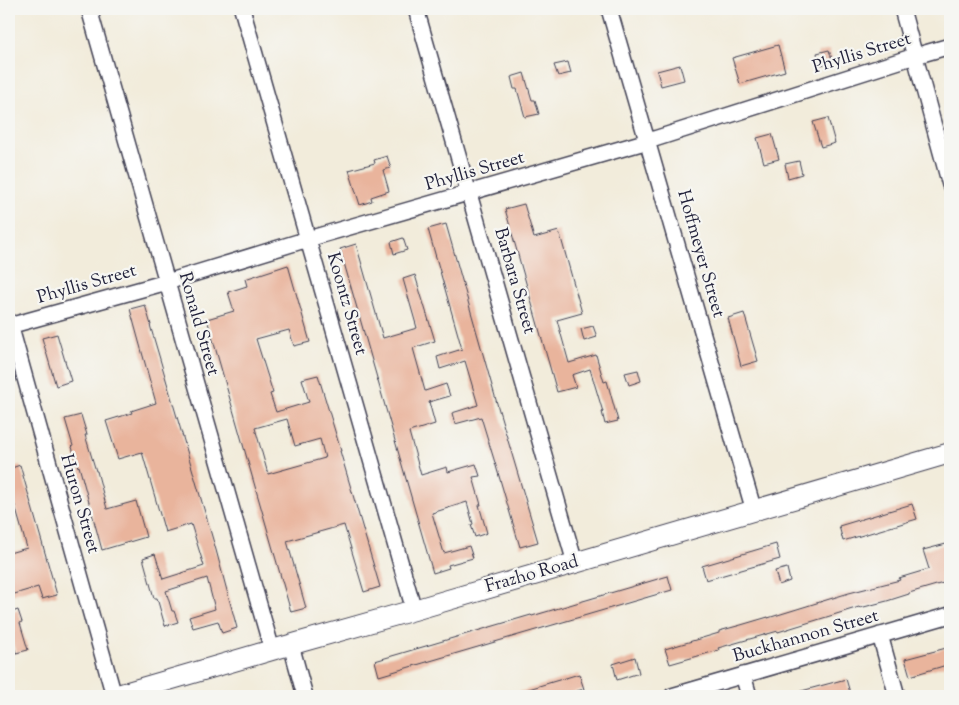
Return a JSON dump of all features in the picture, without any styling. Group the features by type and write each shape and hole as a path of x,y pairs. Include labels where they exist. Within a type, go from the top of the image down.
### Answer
{"street":[{"name":"Ronald Street","path":"88,9 167,282 281,647 305,696"},
{"name":"Koontz Street","path":"242,9 414,610"},
{"name":"Barbara Street","path":"416,9 575,563"},
{"name":"Hoffmeyer Street","path":"609,9 754,511"},
{"path":"902,9 950,185"},
{"name":"Phyllis Street","path":"9,324 167,282 308,239 648,141 950,46"},
{"name":"Huron Street","path":"9,324 119,696"},
{"name":"Frazho Road","path":"119,696 281,647 414,610 950,453"},
{"name":"Buckhannon Street","path":"672,696 950,615"},
{"path":"880,635 897,696"},
{"path":"743,675 749,696"}],"building":[{"path":"778,45 785,71 740,84 732,58"},
{"path":"829,50 833,62 820,65 817,53"},
{"path":"568,62 571,73 558,76 554,65"},
{"path":"680,65 684,80 661,86 657,71"},
{"path":"524,73 532,100 535,100 539,114 525,117 517,89 514,89 511,77"},
{"path":"828,118 835,143 821,147 813,122"},
{"path":"772,134 779,159 764,163 757,138"},
{"path":"387,156 391,168 383,170 389,191 371,197 372,201 360,205 349,170 375,163 374,160"},
{"path":"799,161 802,174 788,178 785,164"},
{"path":"524,204 534,238 559,231 582,313 557,320 569,363 596,355 604,382 607,381 618,421 605,424 590,369 572,375 576,387 557,392 505,209"},
{"path":"446,224 538,542 520,547 481,417 455,424 452,413 478,405 465,361 440,369 437,357 462,349 428,229"},
{"path":"403,238 407,250 394,254 391,242"},
{"path":"356,244 383,338 417,328 403,279 415,275 435,341 413,348 425,391 446,384 450,396 429,402 435,424 409,432 421,475 447,467 448,472 476,464 480,476 473,477 487,533 475,537 467,502 432,513 444,553 469,546 473,558 448,565 449,568 433,573 340,249"},
{"path":"288,265 310,342 294,346 289,330 256,339 273,393 270,394 276,412 309,402 302,379 318,375 380,587 364,592 344,525 287,541 306,608 291,612 207,319 234,311 228,292 247,286 245,279","holes":["287,419 295,446 320,439 325,458 268,474 255,428"]},
{"path":"145,305 237,628 222,633 218,621 193,628 189,617 215,609 207,578 166,591 172,611 174,611 178,622 165,626 157,598 154,598 143,558 155,554 163,579 204,566 191,524 165,532 142,452 118,459 106,421 156,403 130,309"},
{"path":"744,313 758,361 741,366 728,318"},
{"path":"593,326 597,337 584,341 581,329"},
{"path":"57,334 71,381 56,386 42,338"},
{"path":"638,370 641,381 629,385 625,373"},
{"path":"81,415 107,509 136,501 146,537 102,550 65,419"},
{"path":"20,465 57,595 42,599 38,587 11,595 9,587 9,553 27,548 9,485 9,469"},
{"path":"912,504 917,519 843,541 839,526"},
{"path":"950,543 950,581 887,601 859,607 718,648 719,650 670,664 665,649 719,633 719,631 900,580 899,578 929,569 923,550"},
{"path":"776,544 780,559 706,580 702,566"},
{"path":"787,568 790,581 779,585 775,571"},
{"path":"668,576 672,590 379,676 375,661"},
{"path":"18,610 28,650 16,653 9,631 9,613"},
{"path":"950,647 950,664 910,676 905,659"},
{"path":"635,657 639,673 617,680 613,664"},
{"path":"579,674 584,689 560,696 512,696 512,694"},
{"path":"846,679 851,696 794,696 794,693"}]}
